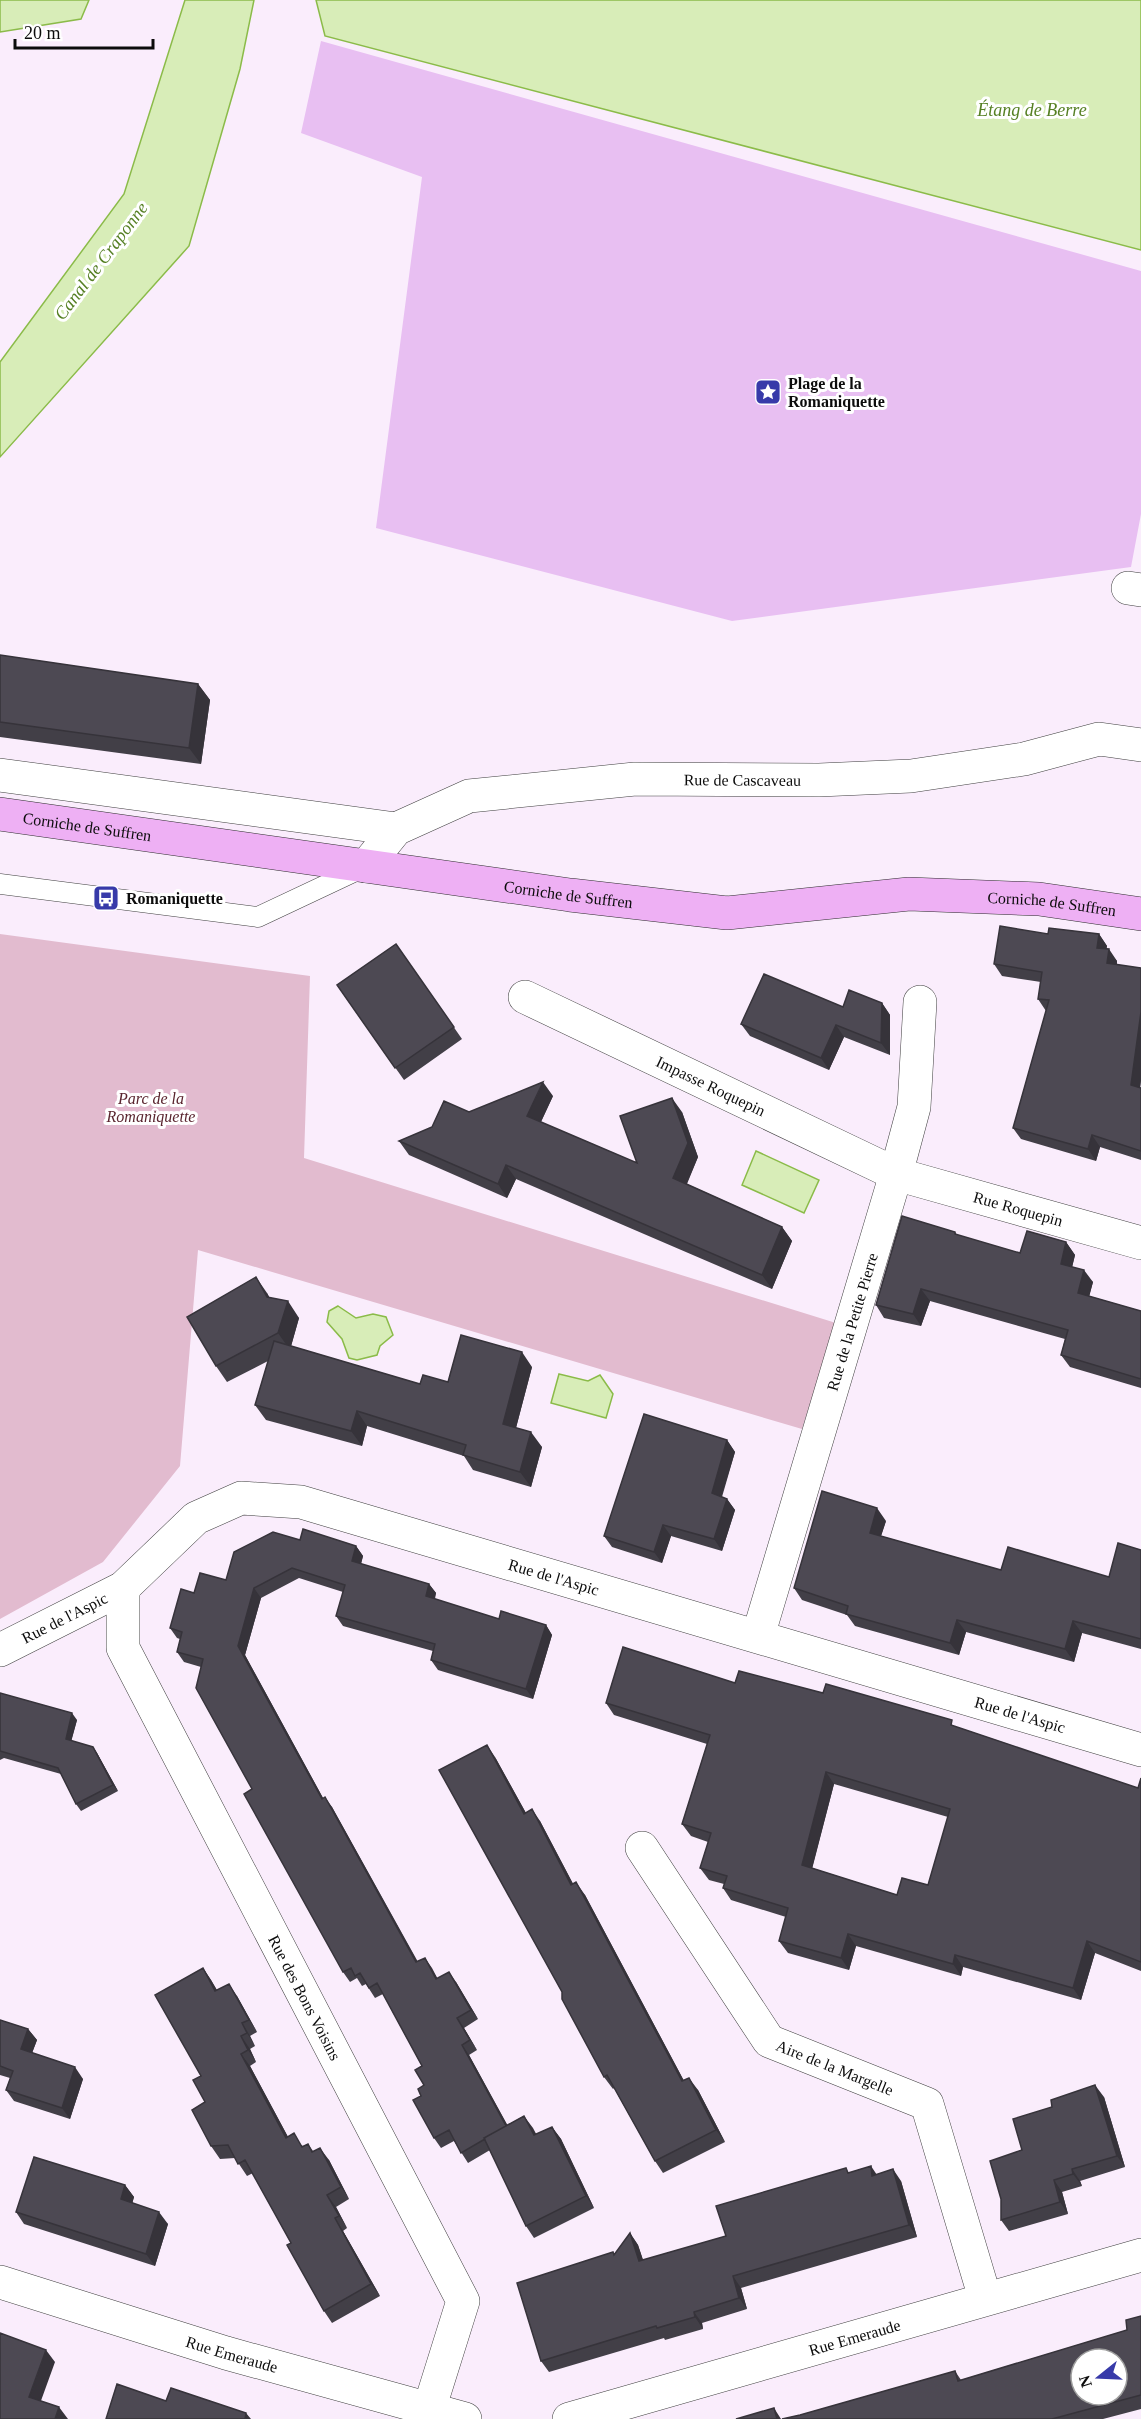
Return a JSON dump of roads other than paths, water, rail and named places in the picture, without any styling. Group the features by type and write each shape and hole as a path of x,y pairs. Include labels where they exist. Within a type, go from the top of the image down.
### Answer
{"main road":[{"name":"Corniche de Suffren","path":"0,814 570,895 727,913 909,894 1039,899 1141,914"}],"street":[{"name":"Rue de Cascaveau","path":"366,866 396,829 469,796 635,778 819,780 910,776 1024,759 1099,740 1141,745"},
{"path":"0,775 396,829"},
{"name":"Impasse Roquepin","path":"525,998 896,1174"},
{"name":"Rue de la Petite Pierre","path":"758,1636 914,1107 920,1002"},
{"name":"Rue Roquepin","path":"896,1174 1141,1243"},
{"name":"Rue de l'Aspic","path":"0,1650 123,1588 196,1518 241,1498 301,1502 1141,1750"},
{"name":"Rue des Bons Voisins","path":"123,1588 123,1648 463,2301 428,2414"},
{"name":"Aire de la Margelle","path":"642,1848 769,2041 927,2104 986,2298"},
{"name":"Rue Emeraude","path":"569,2419 1141,2255"},
{"name":"Rue Emeraude","path":"0,2282 428,2414 465,2419"}],"lane":[{"path":"0,884 258,917 366,866"}],"water":[{"path":"0,0 89,0 81,19 0,32"},
{"name":"Canal de Craponne","path":"185,0 254,0 240,69 189,246 0,457 0,362 124,194"},
{"name":"Étang de Berre","path":"316,0 1141,0 1141,250 325,36"},
{"path":"756,1151 819,1180 804,1213 742,1185"},
{"path":"338,1306 356,1318 373,1314 386,1317 393,1335 380,1346 377,1355 357,1360 349,1358 342,1339 327,1322 329,1311"},
{"path":"559,1374 588,1381 600,1375 613,1394 606,1418 551,1403"}],"place":[{"name":"Plage de la Romaniquette","path":"768,392"},
{"name":"Romaniquette","path":"106,898"}],"park label":[{"name":"Parc de la Romaniquette","path":"151,1107"}]}
